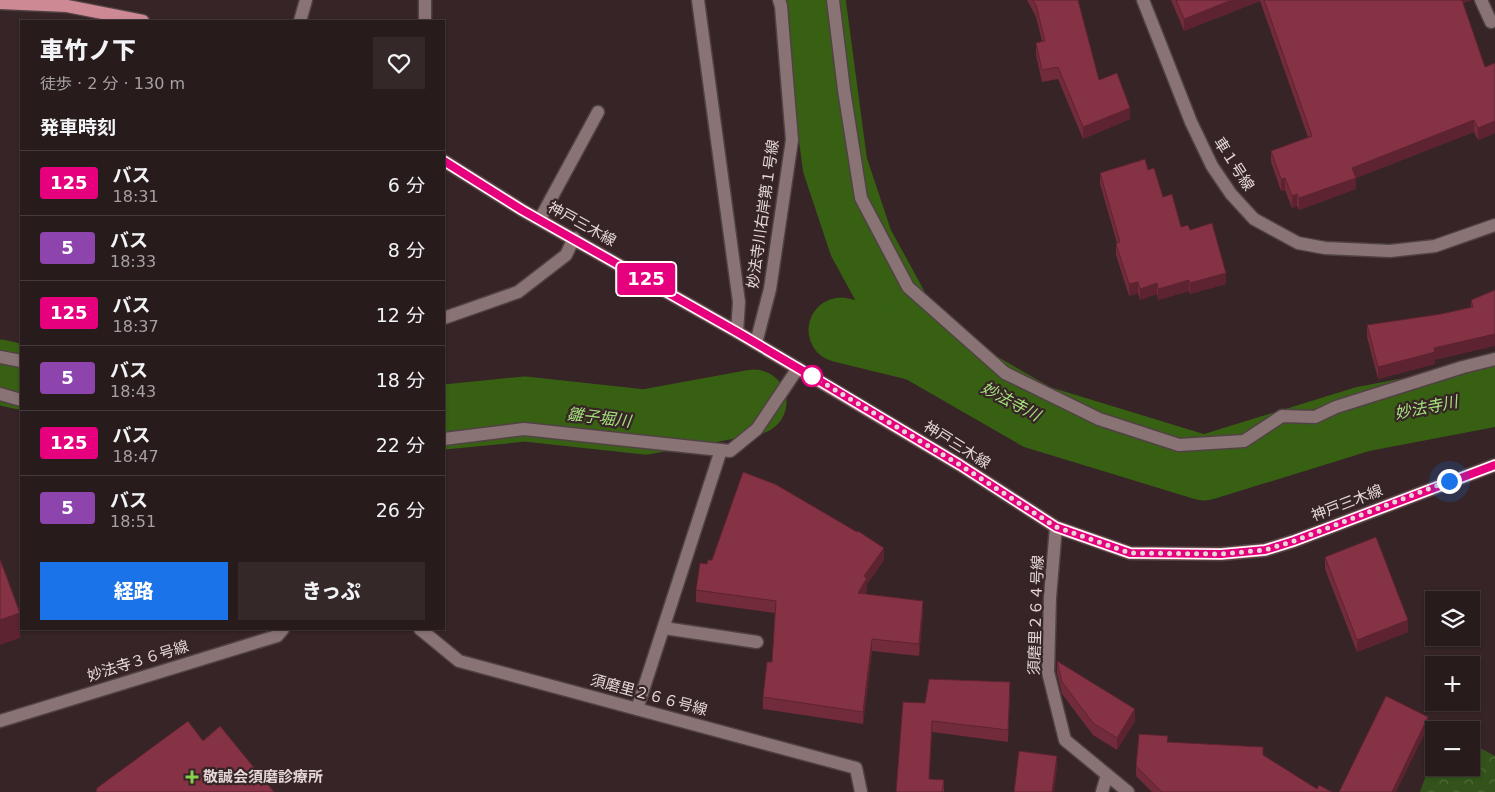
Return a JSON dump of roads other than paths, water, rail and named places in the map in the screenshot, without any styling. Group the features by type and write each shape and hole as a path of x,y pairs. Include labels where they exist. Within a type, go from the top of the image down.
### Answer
{"main road":[{"path":"0,3 67,6 138,20"},
{"name":"神戸三木線","path":"445,162 540,219 798,368 960,465 1056,527 1130,553 1221,554 1265,550 1294,541 1495,465"}],"street":[{"path":"300,20 306,0"},
{"path":"425,0 425,20"},
{"path":"698,0 739,302 737,332"},
{"name":"妙法寺川右岸第１号線","path":"756,343 770,288 792,140 779,0"},
{"path":"833,0 844,90 861,198 908,287 1005,373 1099,419 1179,445 1244,441 1282,416 1315,417 1336,406 1463,367 1495,360"},
{"name":"車１号線","path":"1143,0 1191,122 1212,166 1231,194 1254,219 1298,243 1325,248 1390,251 1435,246 1495,225"},
{"path":"1481,0 1491,22"},
{"path":"540,219 598,112"},
{"path":"445,318 518,292 566,255 574,238"},
{"path":"0,357 20,361"},
{"path":"445,440 524,429 730,451 757,429 798,368"},
{"path":"0,394 20,400"},
{"path":"637,709 721,450"},
{"name":"須磨里２６４号線","path":"1056,527 1050,597 1048,672 1065,740 1128,792"},
{"path":"664,628 756,642"},
{"name":"妙法寺３６号線","path":"0,721 277,636 282,630"},
{"name":"須磨里２６６号線","path":"421,630 459,661 856,768 861,792"},
{"path":"1102,792 1107,775"}],"waterway":[{"name":"妙法寺川","path":"813,0 835,165 861,243 919,349 1037,417 1204,468 1363,419 1495,394"},
{"name":"雛子堀川","path":"841,330 919,349"},
{"name":"雛子堀川","path":"0,372 20,377"},
{"name":"雛子堀川","path":"445,417 525,409 645,422 754,402"}],"place":[{"name":"敬誠会須磨診療所","path":"192,777"}]}
